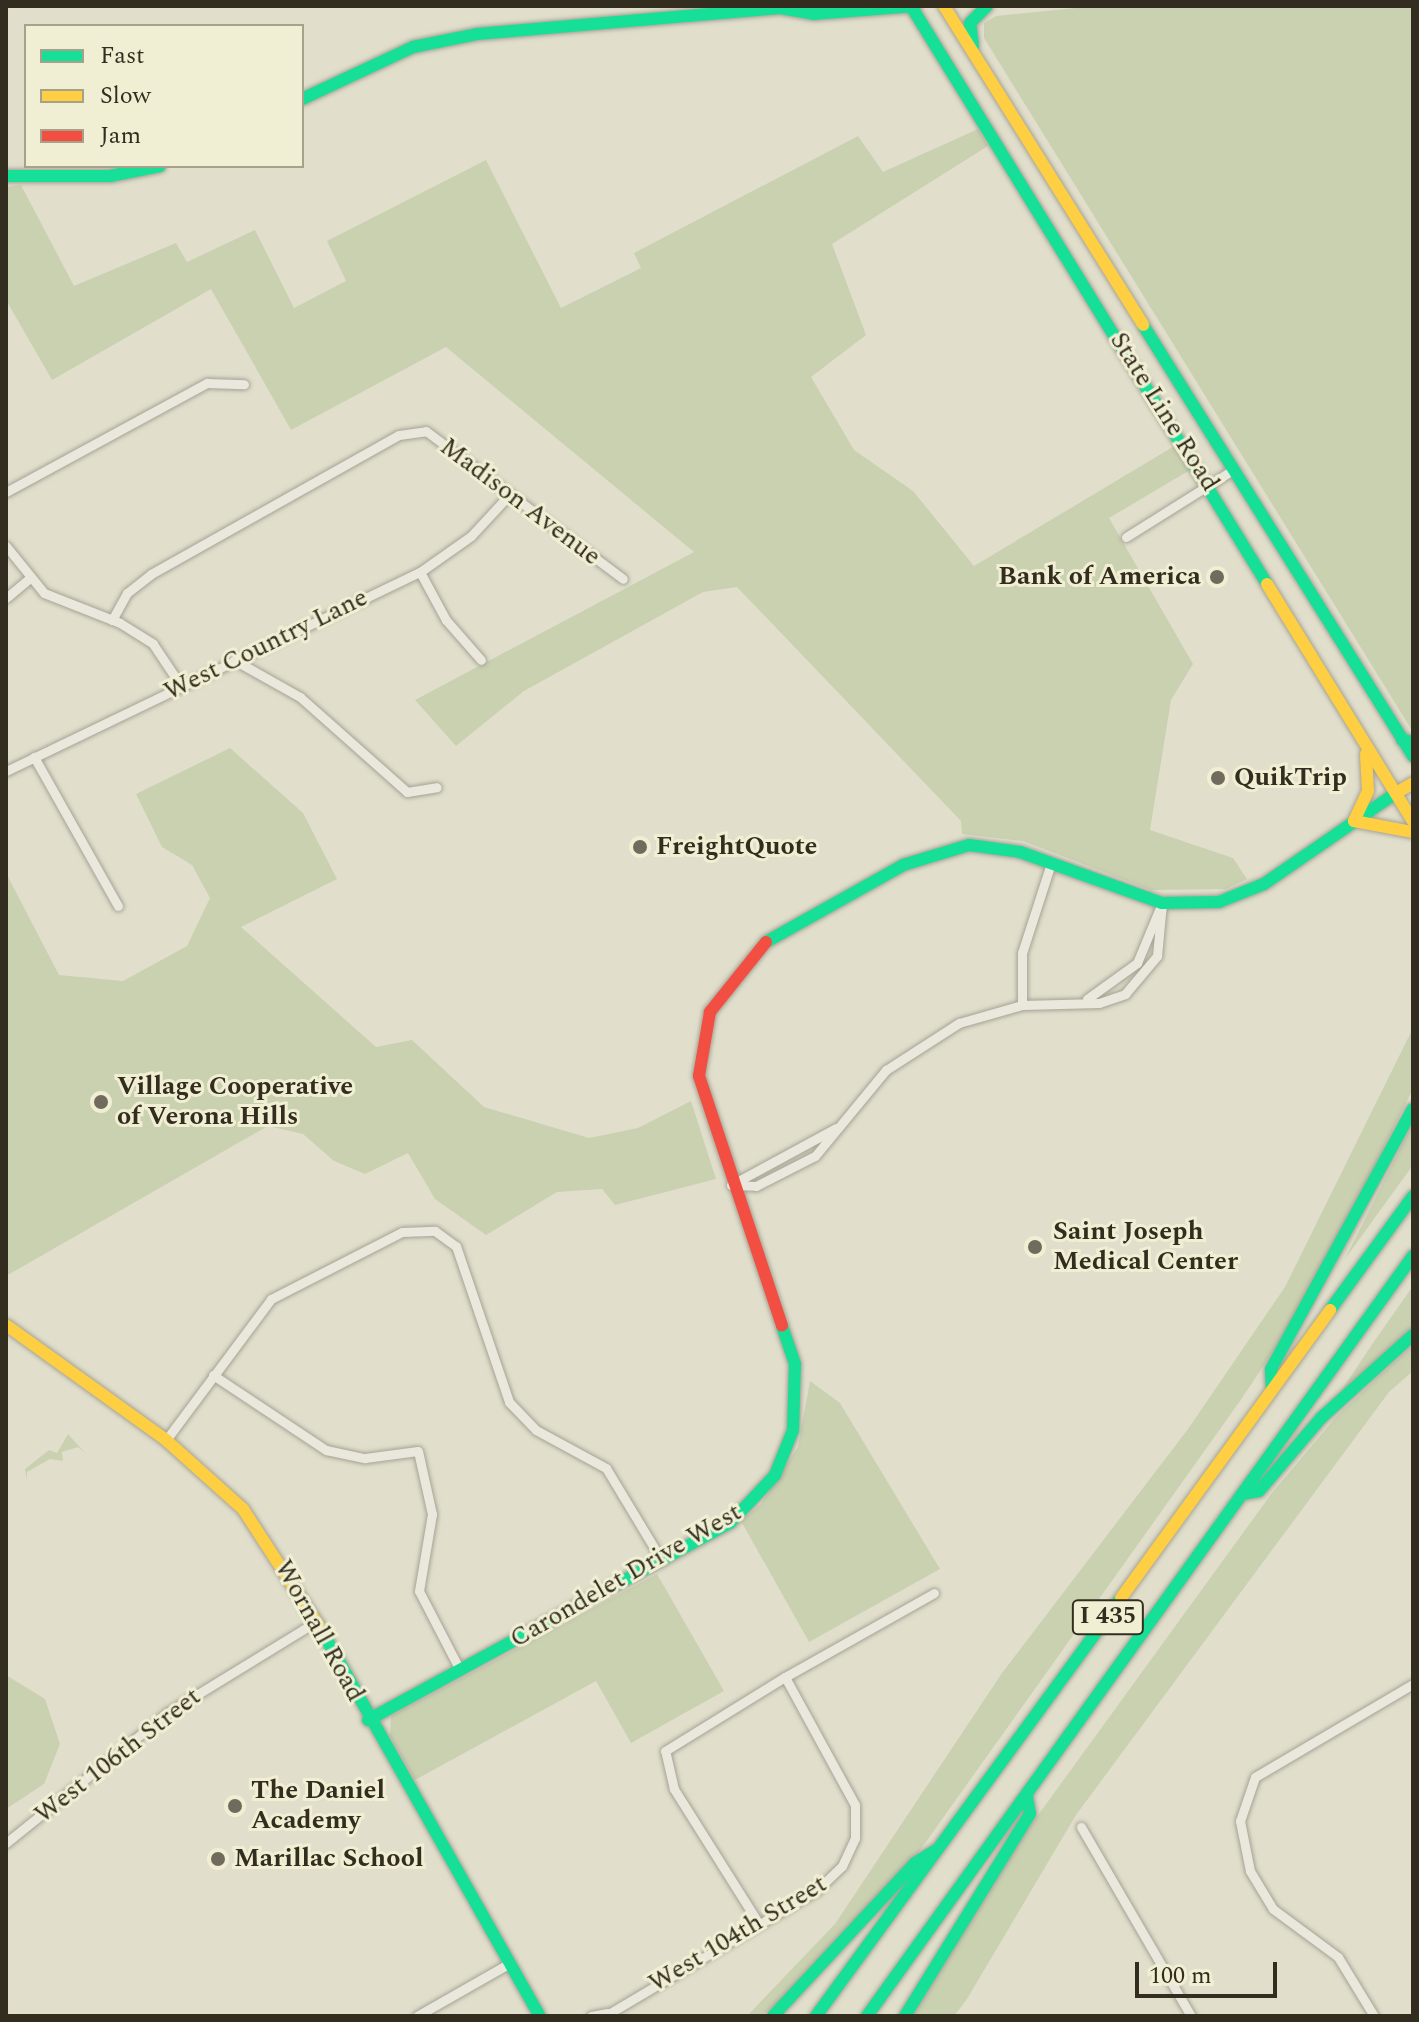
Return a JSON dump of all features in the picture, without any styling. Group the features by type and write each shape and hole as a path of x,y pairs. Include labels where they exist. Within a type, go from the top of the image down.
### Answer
{"main road":[{"name":"State Line Road","path":"912,6 1413,821"},
{"path":"304,98 380,60 445,39 782,7 813,14 912,6"},
{"name":"State Line Road","path":"944,6 1233,470 1408,741 1413,756"},
{"path":"977,58 969,29 987,6"},
{"path":"6,176 110,176 150,168"},
{"path":"1354,821 1369,783 1363,742"},
{"path":"1162,903 1205,904 1245,894 1413,783"},
{"path":"1354,821 1413,832"},
{"name":"Carondelet Drive West","path":"368,1720 662,1561 747,1509 775,1475 793,1430 795,1364 731,1185 699,1061 710,1012 743,960 932,852 984,846 1051,863 1162,903"},
{"path":"1272,1390 1271,1369 1329,1274 1413,1109"},
{"name":"I 435","path":"816,2016 945,1845 1413,1196"},
{"name":"I 435","path":"867,2016 1413,1256"},
{"name":"Wornall Road","path":"6,1325 166,1440 243,1509 314,1623 540,2016"},
{"path":"1242,1494 1259,1491 1321,1418 1413,1335"},
{"path":"905,2016 1030,1814 1027,1797"},
{"path":"773,2016 915,1863 945,1845"}],"street":[{"path":"6,492 207,383 244,384"},
{"name":"Madison Avenue","path":"112,620 127,593 151,574 399,435 426,431 623,579"},
{"path":"1126,537 1207,482 1233,470"},
{"name":"West Country Lane","path":"6,771 420,572 471,536 509,495"},
{"path":"6,546 29,579 62,604 112,620 153,644 181,686"},
{"path":"420,572 446,620 481,660"},
{"path":"6,598 29,579"},
{"path":"234,660 300,697 407,792 437,787"},
{"path":"34,757 118,906"},
{"path":"1022,1005 1027,928 1051,863"},
{"path":"1087,999 1137,963 1162,903"},
{"path":"731,1185 836,1128 904,1055 959,1023 1022,1005 1087,999 1109,1001 1147,975 1163,939 1162,903"},
{"path":"731,1185 744,1189 797,1168 833,1141 836,1128"},
{"path":"166,1440 253,1318 288,1287 423,1229 456,1246 509,1402 536,1430 606,1468 662,1561"},
{"path":"213,1375 326,1450 365,1458 418,1451 432,1514 419,1591 460,1670"},
{"path":"759,1924 674,1789 665,1751 785,1677 934,1593"},
{"name":"West 106th Street","path":"6,1843 167,1713 314,1623"},
{"name":"West 104th Street","path":"591,2016 606,2014 759,1924 842,1866 855,1838 852,1795 785,1677"},
{"path":"1374,2016 1338,1957 1273,1909 1250,1871 1240,1821 1255,1777 1413,1684"},
{"path":"1081,1827 1191,2016"},
{"path":"417,2016 510,1963"}],"green space":[{"path":"1096,6 1413,6 1413,732 984,38 984,23 996,16"},
{"path":"978,129 988,146 832,244 866,335 811,377 854,450 913,491 974,566 1176,445 1190,470 1109,518 1193,664 1171,700 1150,830 1233,858 1247,879 1226,889 1151,890 1023,841 962,834 961,821 737,587 703,592 524,691 456,746 415,700 694,552 446,347 291,430 211,289 52,380 6,300 6,187 21,185 74,286 176,243 187,262 255,230 294,308 346,281 327,241 486,160 561,308 641,268 634,253 858,136 883,172"},
{"path":"230,748 303,813 337,879 241,927 376,1047 412,1040 484,1107 589,1138 638,1128 691,1101 716,1179 615,1205 602,1189 557,1192 486,1235 435,1199 408,1153 365,1174 334,1161 303,1134 268,1126 6,1276 6,873 59,975 123,981 187,946 210,898 192,865 162,847 136,794"},
{"path":"1413,1028 1413,1089 1306,1302 1240,1401 881,1905 812,1974 761,2016 747,2016 835,1924 1002,1673 1188,1429 1285,1287"},
{"path":"1413,1123 1413,1165 1345,1259"},
{"path":"1413,1286 1413,1326 1339,1394 1373,1343"},
{"path":"1413,1345 1413,1371 1389,1392 1076,1815 967,1999 954,2016 912,2016 1020,1840 1272,1493 1336,1417"},
{"path":"810,1381 840,1403 940,1569 809,1642 741,1521 761,1504 798,1447"},
{"path":"68,1434 85,1453 78,1447 62,1452 63,1461 50,1459 27,1472 27,1480 25,1469 49,1450 57,1453"},
{"path":"657,1574 724,1691 631,1743 596,1681 415,1780 390,1736 391,1716"},
{"path":"6,1675 45,1699 60,1744 44,1784 6,1809"}],"traffic: fast":[{"path":"911,6 1267,584"},
{"path":"304,98 413,47 477,34 780,8 813,14 915,6"},
{"path":"973,46 970,23 987,6"},
{"path":"6,176 110,176 150,168"},
{"path":"1143,325 1413,756"},
{"path":"1402,740 1413,742"},
{"path":"766,942 903,865 969,845 1020,852 1162,903 1219,902 1264,884 1396,793"},
{"path":"1272,1390 1271,1369 1413,1109"},
{"path":"1330,1310 1413,1196"},
{"path":"867,2016 1413,1256"},
{"path":"368,1720 730,1523 775,1475 793,1430 795,1364 782,1326"},
{"path":"1242,1494 1259,1491 1321,1418 1413,1335"},
{"path":"816,2016 1121,1598"},
{"path":"319,1626 540,2016"},
{"path":"905,2016 1030,1814 1027,1797"},
{"path":"773,2016 915,1863 936,1850"}],"traffic: slow":[{"path":"944,6 1143,325"},
{"path":"1267,584 1413,821"},
{"path":"1366,754 1368,791 1354,821 1413,832"},
{"path":"1396,793 1413,783"},
{"path":"1121,1598 1330,1310"},
{"path":"6,1325 166,1440 243,1509 319,1626"}],"traffic: jam":[{"path":"766,942 710,1012 699,1076 782,1326"}],"place":[{"name":"Bank of America","path":"1217,577"},
{"name":"QuikTrip","path":"1218,778"},
{"name":"FreightQuote","path":"640,847"},
{"name":"Village Cooperative of Verona Hills","path":"101,1102"},
{"name":"Saint Joseph Medical Center","path":"1035,1247"},
{"name":"The Daniel Academy","path":"235,1806"},
{"name":"Marillac School","path":"218,1859"}]}
